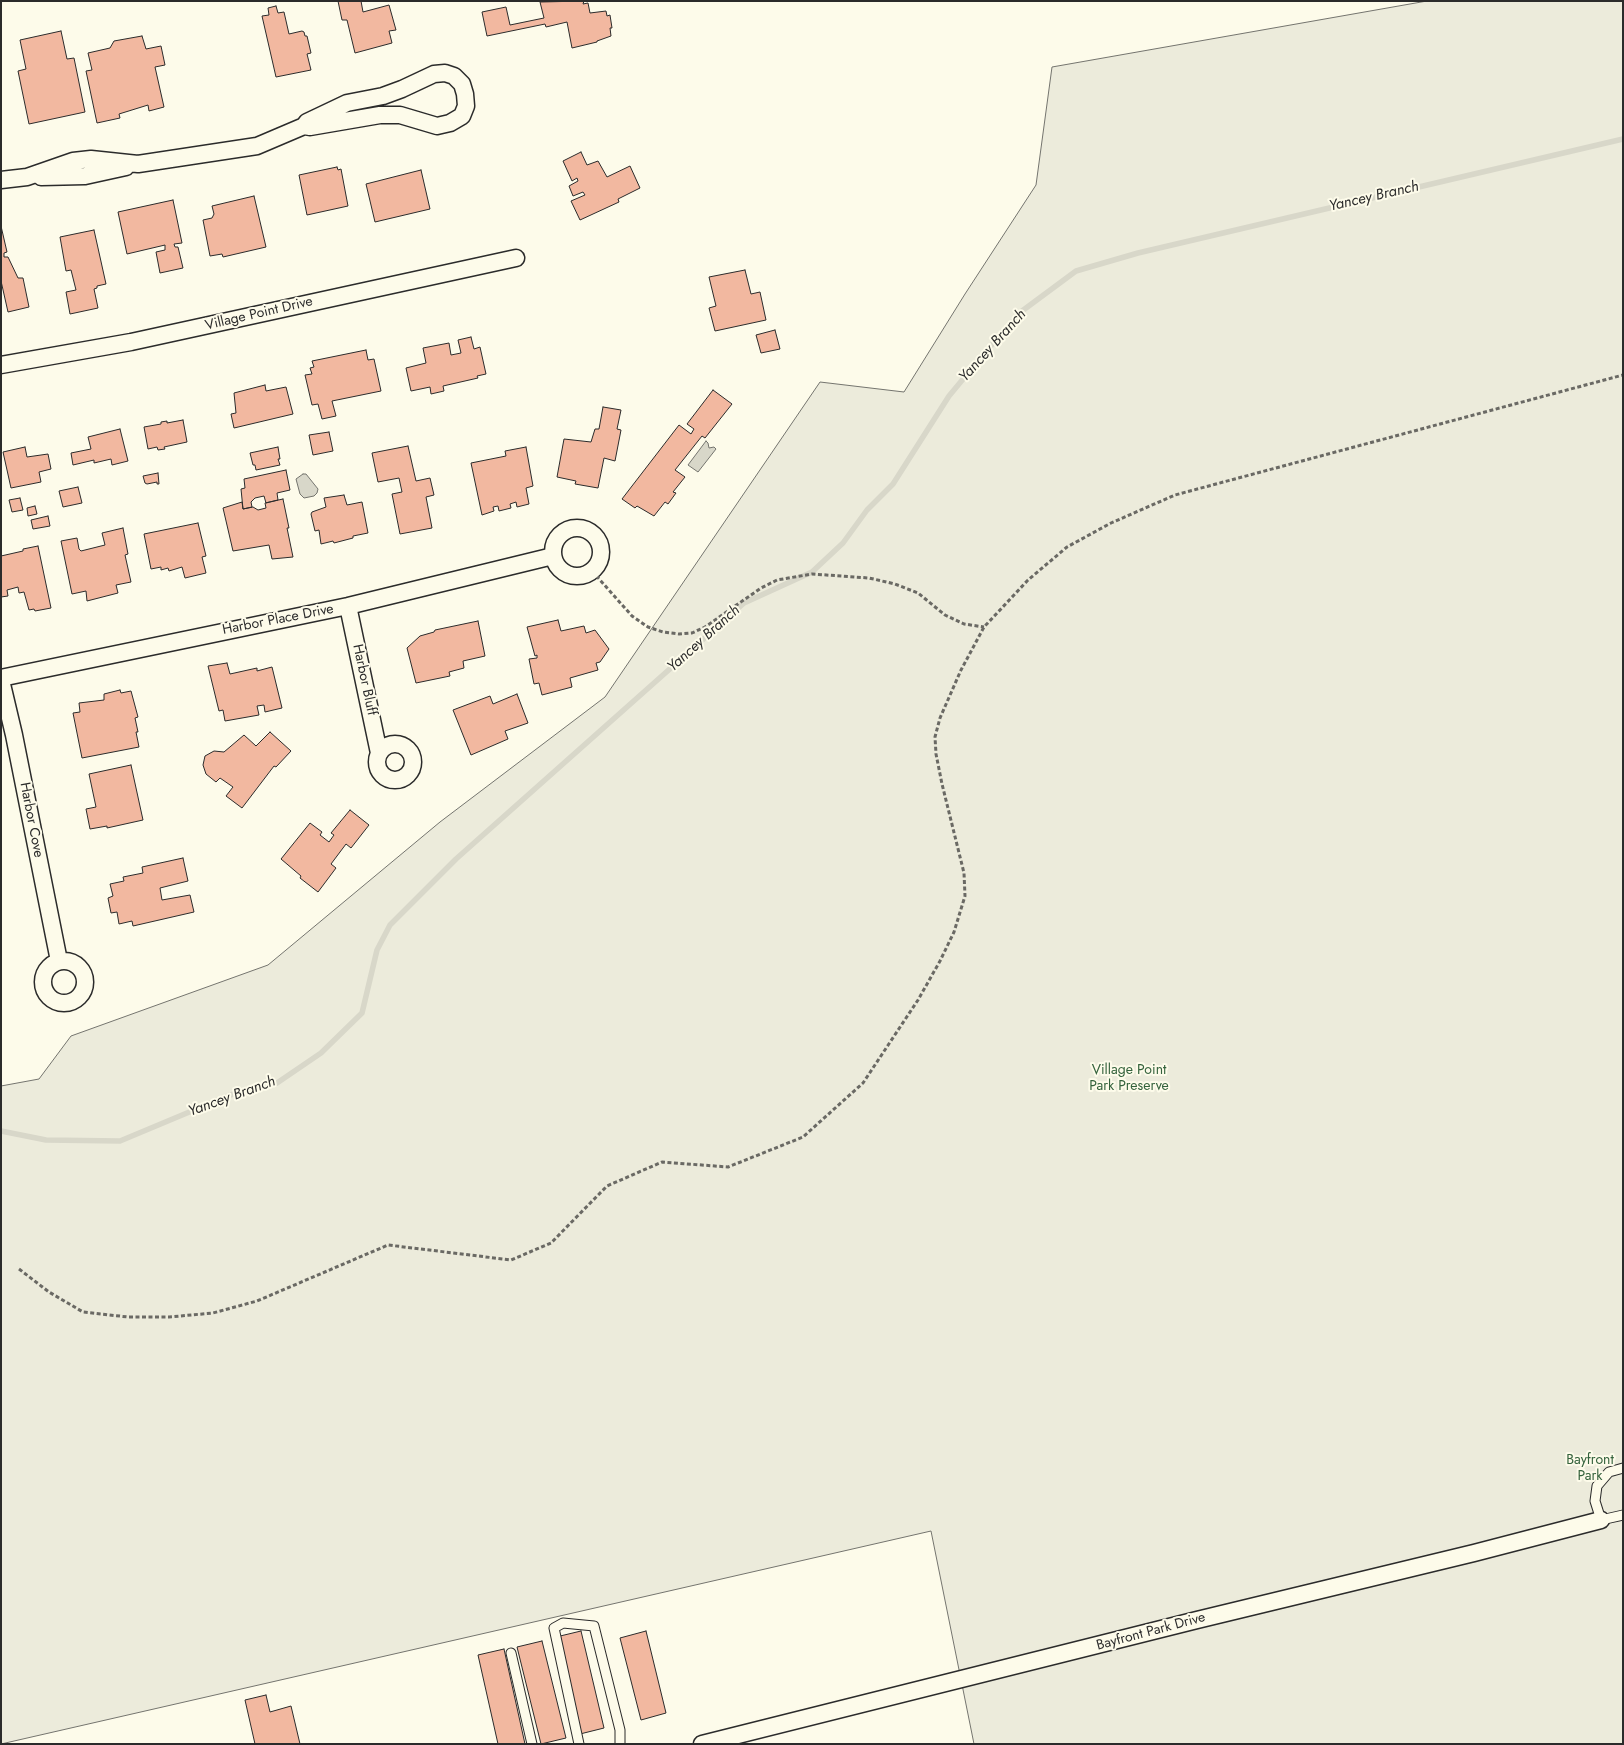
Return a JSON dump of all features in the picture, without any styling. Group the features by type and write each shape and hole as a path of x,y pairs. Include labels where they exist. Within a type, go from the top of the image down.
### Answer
{"street":[{"path":"1,180 27,177 73,161 91,159 138,164 258,146 304,126 307,122 347,103 383,96 434,74 445,73 454,76 462,84 466,94 466,106 462,116 450,123 437,126 400,115 380,115 310,127 304,126"},
{"name":"Village Point Drive","path":"1,365 131,342 516,258"},
{"path":"582,528 595,535 601,549 601,558 598,565 592,571 576,576 561,570 556,564 553,556 556,541 566,530 582,528"},
{"name":"Harbor Place Drive","path":"1,679 348,606 553,556"},
{"name":"Harbor Bluff","path":"348,606 379,753"},
{"name":"Harbor Cove","path":"1,679 59,961"},
{"name":"Bayfront Park Drive","path":"702,1744 1601,1520"}],"lane":[{"path":"1623,1468 1609,1472 1597,1486 1595,1502 1601,1520 1623,1515"},
{"path":"579,1744 554,1628 563,1622 594,1626 620,1730 620,1744"},
{"path":"512,1653 532,1744"}],"path":[{"path":"19,1269 50,1292 84,1312 128,1317 169,1317 213,1313 258,1301 388,1245 511,1260 551,1243 607,1186 662,1162 728,1167 803,1137 863,1083 918,1000 954,932 965,896 964,873 942,784 936,754 935,737 940,718 961,670 984,627 1028,580 1067,547 1112,523 1175,495 1623,374"},
{"path":"592,571 632,616 648,627 663,632 692,633 705,627 761,588 777,580 812,574 869,578 895,584 918,593 945,615 964,624 984,627"}],"green space":[{"name":"Village Point Park Preserve","path":"1427,1 1623,1 1623,1744 974,1744 931,1531 1,1744 1,1086 39,1079 71,1036 268,965 440,822 605,697 820,382 904,392 1036,185 1052,67"}],"shaded area":[{"path":"706,441 709,448 714,447 716,449 698,472 688,465"},
{"path":"306,474 318,489 314,496 304,498 300,494 296,479"}],"building":[{"path":"338,1 361,1 363,12 389,5 396,30 389,31 392,43 355,53 347,20 342,20"},
{"path":"584,1 583,4 588,3 590,13 606,11 607,16 610,15 611,36 597,42 572,48 567,22 546,27 545,24 487,36 482,12 506,7 510,25 544,18 540,2"},
{"path":"276,6 278,13 284,12 289,34 302,31 307,36 311,53 307,54 311,70 276,77 262,16 269,15 268,8"},
{"path":"61,31 67,59 74,58 85,112 29,124 18,71 26,69 20,40"},
{"path":"142,36 146,49 161,46 165,65 155,67 164,107 149,111 148,105 119,114 120,118 97,123 86,71 92,70 88,53 110,48 114,41"},
{"path":"581,152 587,165 598,161 607,177 630,166 640,188 618,199 619,202 580,220 571,201 585,195 583,192 573,196 569,186 578,181 577,178 572,181 563,161"},
{"path":"337,167 338,170 341,169 348,206 307,215 299,175"},
{"path":"421,170 430,209 375,222 366,184"},
{"path":"254,196 266,247 223,257 222,254 210,256 203,220 212,218 214,214 212,206"},
{"path":"173,200 182,243 174,244 175,247 178,247 183,268 160,273 156,252 165,250 165,245 127,254 118,212"},
{"path":"1,226 7,252 4,253 4,257 8,257 18,278 23,278 29,307 8,312 1,281"},
{"path":"94,230 106,284 97,286 94,289 98,308 70,314 66,292 76,290 71,270 66,271 60,237"},
{"path":"745,270 751,294 760,292 766,320 715,331 709,308 716,306 709,277"},
{"path":"775,330 780,349 761,353 756,335"},
{"path":"471,337 474,349 480,347 486,374 477,376 478,378 443,386 444,391 431,394 430,387 411,391 406,368 426,363 423,348 449,343 451,355 461,353 458,340"},
{"path":"366,350 368,360 374,359 381,391 332,401 336,416 322,419 318,404 312,405 305,375 312,374 310,368 314,367 312,361"},
{"path":"265,385 266,391 286,387 293,414 234,428 231,414 236,413 234,393"},
{"path":"713,390 732,404 705,438 702,436 675,470 685,477 673,492 676,493 668,504 665,502 654,516 637,506 635,508 622,499 679,425 691,434 694,429 687,424"},
{"path":"603,407 621,410 617,429 621,430 615,461 604,458 598,488 575,484 576,481 557,477 564,439 591,442 595,429 599,429"},
{"path":"183,420 187,442 164,447 165,449 158,450 157,447 148,449 144,427 161,424 161,422 167,421 167,423"},
{"path":"120,429 128,461 112,465 111,459 94,463 94,460 73,465 71,453 91,449 88,437"},
{"path":"329,432 333,451 313,455 309,435"},
{"path":"408,446 416,481 430,478 434,495 426,497 432,528 400,534 392,494 402,492 399,478 378,482 372,453"},
{"path":"25,447 27,457 48,454 51,469 39,472 41,482 11,488 3,452"},
{"path":"278,447 280,465 256,470 250,453"},
{"path":"526,447 533,486 526,488 529,504 517,507 516,502 510,504 511,508 499,511 498,506 493,507 494,511 482,515 471,463 506,456 505,451"},
{"path":"286,470 290,490 277,493 278,500 266,503 264,496 255,498 251,502 252,507 243,509 241,489 245,488 244,479"},
{"path":"158,473 159,484 157,482 145,483 143,476"},
{"path":"78,487 82,503 63,507 59,491"},
{"path":"344,495 347,505 362,502 368,533 334,543 333,541 321,544 319,530 315,531 311,514 326,507 324,498"},
{"path":"20,498 23,510 12,512 9,500"},
{"path":"283,499 293,557 272,559 269,545 233,551 223,508 242,502 243,509 253,507 258,510 266,508 265,503"},
{"path":"35,506 37,514 28,516 27,508"},
{"path":"48,516 50,526 33,529 31,520"},
{"path":"198,523 206,556 202,557 206,573 185,578 182,567 169,571 168,568 161,570 161,567 151,569 144,534"},
{"path":"123,528 128,554 125,555 131,582 116,585 118,593 87,601 86,591 72,594 61,541 77,538 81,551 105,545 102,533"},
{"path":"38,546 51,608 35,611 34,609 29,610 24,592 19,593 18,587 7,590 8,596 1,597 1,556"},
{"path":"558,620 561,631 584,626 586,633 595,630 609,649 600,662 596,663 598,670 570,678 572,687 542,695 539,683 534,684 529,659 537,658 537,655 535,656 527,627"},
{"path":"478,621 485,656 463,661 464,668 449,672 450,676 416,683 407,648 420,636 435,630"},
{"path":"227,663 230,674 272,667 282,708 265,712 264,705 257,706 259,715 225,721 223,710 219,711 208,666"},
{"path":"120,690 121,693 131,691 138,717 135,718 139,747 82,758 73,713 80,712 79,703 104,700 104,694"},
{"path":"517,694 528,723 505,731 508,739 471,755 453,710 490,696 493,704"},
{"path":"270,732 291,751 276,767 274,766 242,808 226,796 233,787 220,778 216,782 206,774 203,765 205,756 214,751 224,752 244,735 256,746"},
{"path":"131,765 143,820 107,828 107,826 90,829 86,809 96,807 89,774"},
{"path":"350,810 369,825 351,848 346,844 331,864 336,868 318,892 300,878 301,876 281,859 310,823 322,832 320,835 329,842 334,835 331,833"},
{"path":"183,858 188,881 160,888 162,900 190,895 194,912 133,926 132,921 119,924 117,912 111,913 108,898 113,896 110,884 124,881 123,877 143,873 142,867"},
{"path":"581,1631 604,1728 580,1734 556,1637"},
{"path":"646,1631 666,1713 641,1720 620,1638"},
{"path":"542,1641 566,1738 541,1744 517,1647"},
{"path":"504,1649 525,1744 498,1744 478,1655"},
{"path":"266,1695 270,1712 291,1706 300,1744 255,1744 245,1700"}],"waterway":[{"name":"Yancey Branch","path":"1,1131 46,1140 120,1141 230,1095 277,1083 321,1053 362,1013 377,950 390,925 456,859 744,603 812,572 843,543 867,510 893,484 949,396 983,355 1022,311 1076,271 1138,253 1623,139"}],"park label":[{"name":"Bayfront Park","path":"1590,1469"}]}
